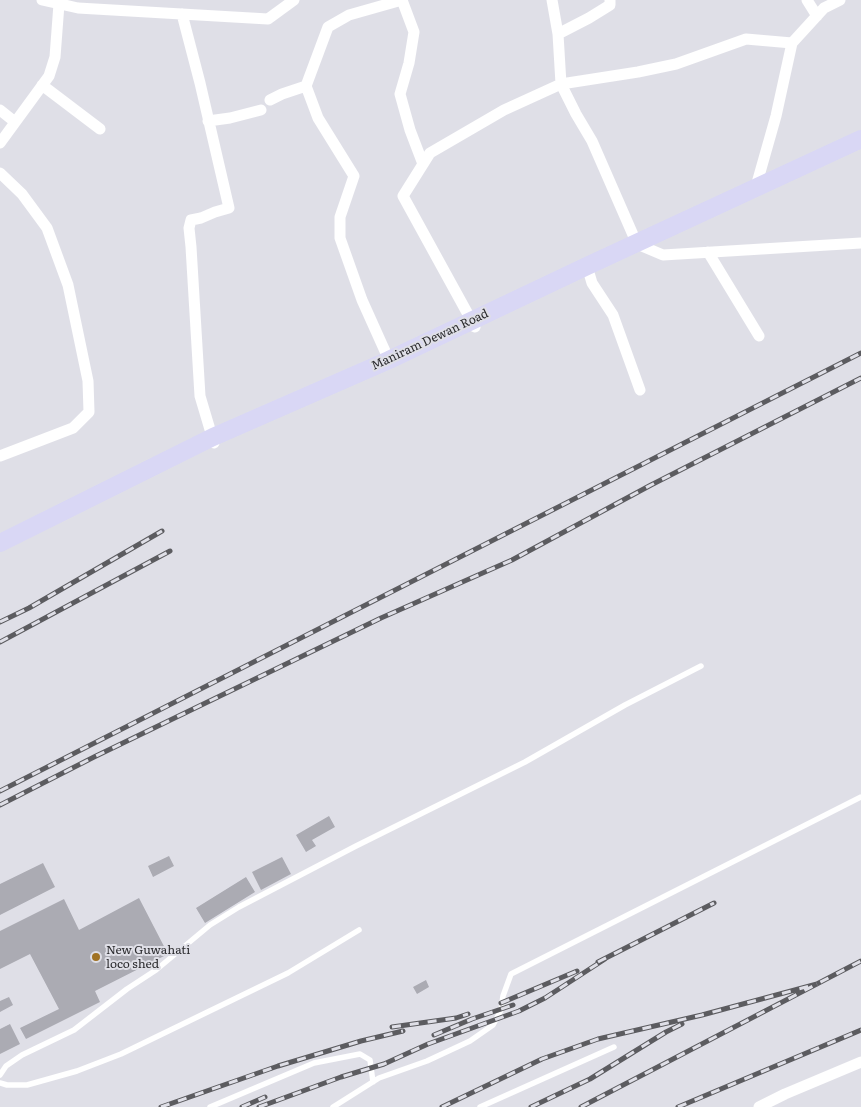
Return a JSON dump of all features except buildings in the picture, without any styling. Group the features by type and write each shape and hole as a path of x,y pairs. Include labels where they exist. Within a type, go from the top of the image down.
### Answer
{"main road":[{"name":"Maniram Dewan Road","path":"1,545 214,441 388,360 473,324 642,246 861,140"},
{"name":"Maniram Dewan Road","path":"755,192 823,168 861,149"},
{"name":"Maniram Dewan Road","path":"283,410 394,367 473,324"}],"street":[{"path":"42,0 78,8 268,19 294,0"},
{"path":"388,360 362,300 340,238 340,217 354,176 318,118 306,86 328,27 349,16 402,0 414,32 409,63 400,94 410,130 423,164"},
{"path":"552,0 558,34 561,84 592,141 642,246 663,255 861,243"},
{"path":"558,34 610,5 610,0"},
{"path":"807,0 816,16"},
{"path":"755,192 776,116 792,43 824,8 840,0"},
{"path":"0,143 49,76 55,58 66,4"},
{"path":"182,14 229,208 191,220 189,228 200,396 214,441"},
{"path":"473,324 404,196 430,153 504,110 546,89 561,84 676,64 746,39 792,43"},
{"path":"42,85 100,129"},
{"path":"270,100 306,86"},
{"path":"0,110 15,122"},
{"path":"208,121 230,118 261,110"},
{"path":"0,173 22,194 47,228 68,285 88,381 89,412 72,428 0,456"},
{"path":"708,252 759,336"},
{"path":"588,270 592,284 613,316 640,390"},
{"path":"759,1107 861,1062"}],"lane":[{"path":"0,1075 6,1066 22,1055 74,1030 126,989 156,970 210,925 240,907 356,846 526,762 625,705 701,666"},
{"path":"333,1107 379,1078 427,1061 470,1042 493,1025 501,1010 503,996 511,974 861,797"},
{"path":"0,1083 7,1086 27,1085 77,1071 121,1054 288,972 359,930"},
{"path":"480,1107 614,1047"},
{"path":"210,1107 314,1063 360,1054 370,1060 373,1082"}],"railway":[{"path":"0,791 861,353"},
{"path":"0,805 94,757 381,618 512,560 651,485 861,378"},
{"path":"0,622 29,608 162,531"},
{"path":"0,642 170,551"},
{"path":"598,962 714,903"},
{"path":"259,1107 341,1077 384,1064 428,1044 519,1011 545,998 605,959"},
{"path":"581,1107 861,961"},
{"path":"501,1003 577,971"},
{"path":"442,1107 542,1059 598,1039 702,1015 817,984"},
{"path":"434,1035 513,1005"},
{"path":"392,1027 456,1018 468,1014"},
{"path":"531,1107 590,1079 682,1024"},
{"path":"678,1107 861,1030"},
{"path":"161,1107 278,1066 361,1041 403,1031"},
{"path":"242,1107 265,1097"}],"place":[{"name":"New Guwahati loco shed","path":"96,957"}]}
